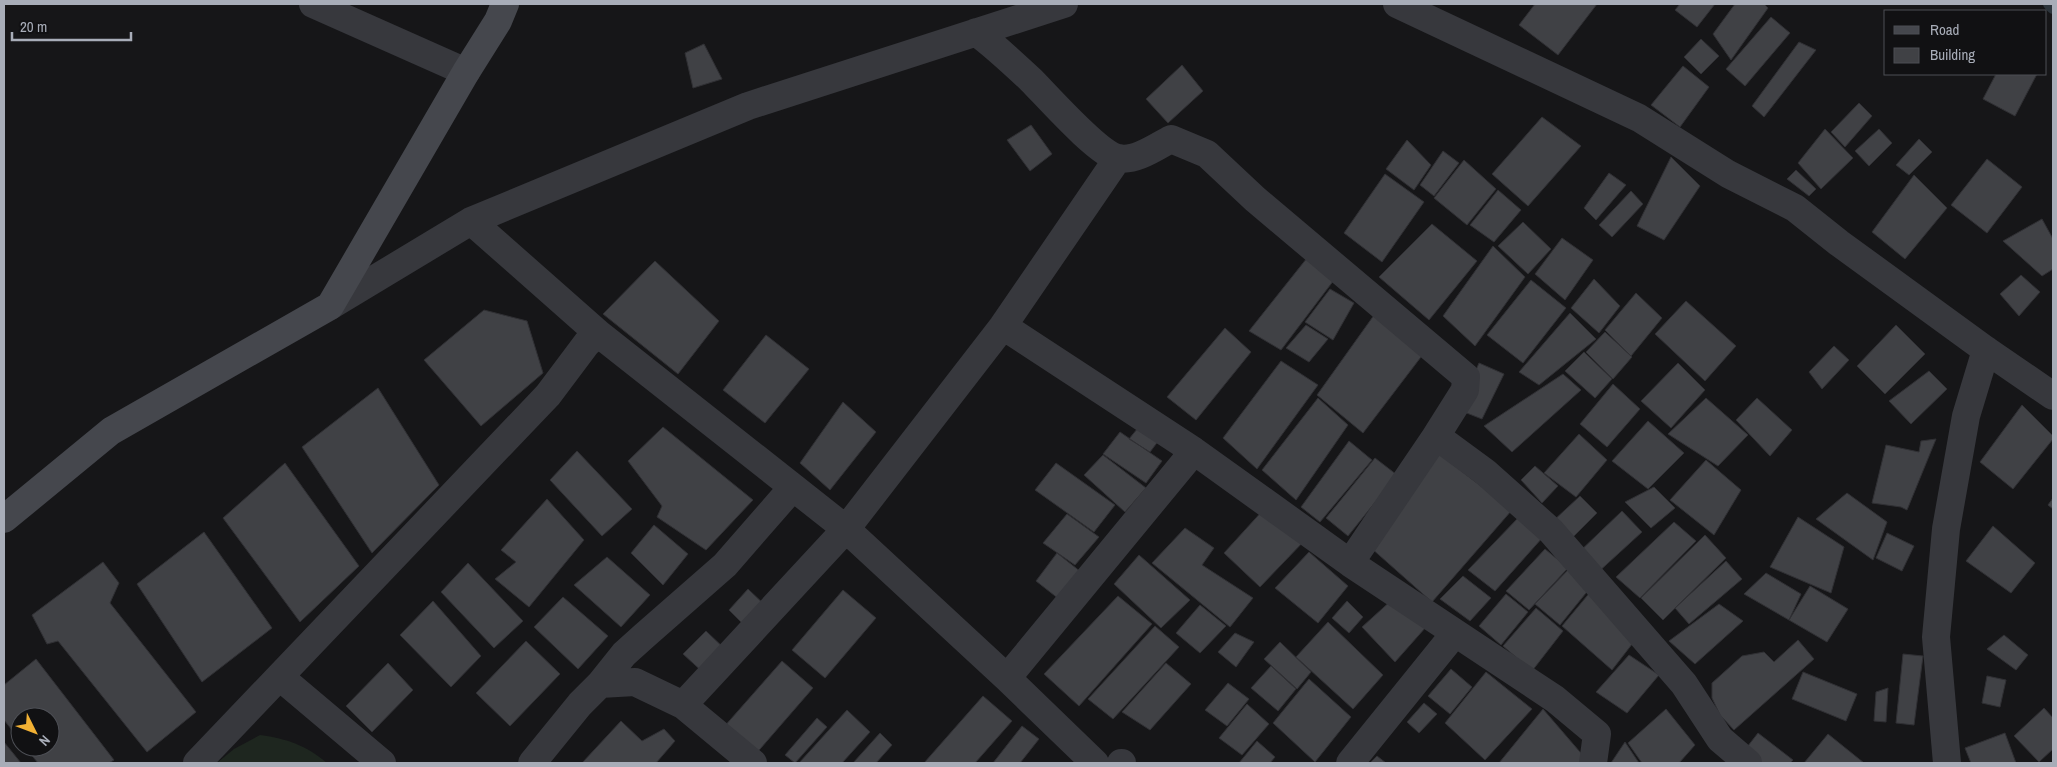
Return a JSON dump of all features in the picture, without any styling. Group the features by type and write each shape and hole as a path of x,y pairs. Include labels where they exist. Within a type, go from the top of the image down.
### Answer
{"street":[{"path":"313,4 466,72"},
{"path":"4,519 111,430 330,306 471,222 748,106 1064,4"},
{"path":"1397,4 1639,118 1728,174 1795,208 1839,243 1986,350 2053,396"},
{"path":"330,306 502,12"},
{"path":"976,32 1030,80 1093,143 1118,158 1142,156 1171,139 1207,154 1255,199 1466,378 1465,390 1350,562"},
{"path":"683,705 846,530 1003,326 1118,158"},
{"path":"471,222 599,334 846,530 1007,678 1095,763"},
{"path":"1003,326 1194,451 1350,562 1556,698 1597,734 1593,763"},
{"path":"197,763 548,395 587,342 599,334"},
{"path":"1947,763 1936,637 1946,529 1966,416 1986,350"},
{"path":"1436,436 1485,472 1551,531 1684,684 1720,739 1748,763"},
{"path":"1007,678 1194,451"},
{"path":"532,763 624,654 725,565 792,487"},
{"path":"1350,763 1455,633"},
{"path":"280,677 382,763"},
{"path":"600,684 635,682 683,705 753,763"}],"shaded area":[{"path":"260,735 296,744 327,763 217,763 234,749"}],"building":[{"path":"1535,4 1597,4 1558,55 1519,25"},
{"path":"1680,4 1715,4 1697,27 1675,10"},
{"path":"1735,4 1764,4 1768,8 1731,60 1713,34"},
{"path":"1771,17 1790,33 1745,86 1726,69"},
{"path":"1701,39 1719,56 1701,74 1684,57"},
{"path":"1799,42 1816,50 1764,117 1752,106"},
{"path":"704,44 722,79 693,88 685,53"},
{"path":"1182,65 1203,91 1168,123 1146,99"},
{"path":"1683,66 1709,87 1680,127 1651,105"},
{"path":"1995,75 2036,75 2015,116 1983,99"},
{"path":"1859,103 1872,116 1845,147 1831,132"},
{"path":"1542,117 1581,146 1528,206 1492,174"},
{"path":"1031,125 1052,154 1030,171 1007,140"},
{"path":"1825,129 1853,158 1821,189 1798,163"},
{"path":"1879,129 1892,143 1869,166 1855,151"},
{"path":"1919,139 1932,152 1909,175 1896,165"},
{"path":"1407,140 1431,165 1414,190 1386,169"},
{"path":"1443,151 1459,163 1434,196 1420,185"},
{"path":"1671,157 1700,186 1664,240 1637,226"},
{"path":"1987,159 2022,187 1987,233 1951,205"},
{"path":"1464,160 1496,189 1467,225 1434,198"},
{"path":"1796,170 1816,189 1809,196 1787,179"},
{"path":"1609,173 1626,185 1596,220 1584,208"},
{"path":"1385,174 1424,202 1382,262 1344,233"},
{"path":"1914,175 1947,208 1905,259 1872,232"},
{"path":"1498,190 1521,210 1494,242 1470,225"},
{"path":"1631,191 1643,204 1612,237 1599,225"},
{"path":"2042,219 2053,239 2053,269 2042,276 2003,241"},
{"path":"1523,222 1551,249 1528,274 1498,246"},
{"path":"1432,224 1477,261 1429,320 1379,277"},
{"path":"1562,238 1593,260 1565,300 1535,274"},
{"path":"1493,246 1525,277 1475,346 1443,316"},
{"path":"1311,253 1337,276 1281,350 1249,331"},
{"path":"655,261 719,321 678,374 603,314"},
{"path":"2021,275 2040,292 2019,316 2000,294"},
{"path":"1594,279 1620,306 1599,333 1571,308"},
{"path":"1531,280 1566,308 1523,363 1487,335"},
{"path":"1330,289 1354,303 1333,340 1305,322"},
{"path":"1636,293 1662,318 1631,356 1605,330"},
{"path":"1686,301 1736,346 1705,381 1655,334"},
{"path":"484,310 527,321 543,373 481,426 424,360"},
{"path":"1377,311 1424,353 1363,433 1317,395"},
{"path":"1570,313 1596,339 1539,385 1519,372"},
{"path":"1306,325 1328,339 1309,362 1286,348"},
{"path":"1896,325 1925,354 1885,394 1857,366"},
{"path":"1225,328 1251,352 1196,420 1167,397"},
{"path":"1605,332 1632,357 1613,379 1586,352"},
{"path":"766,335 809,369 765,423 723,390"},
{"path":"1834,346 1849,360 1822,389 1809,372"},
{"path":"1584,352 1612,379 1595,398 1565,371"},
{"path":"1281,361 1318,385 1257,469 1223,438"},
{"path":"1479,363 1504,374 1482,419 1459,410"},
{"path":"1678,363 1705,390 1671,428 1641,401"},
{"path":"1929,371 1947,389 1911,424 1889,401"},
{"path":"1563,374 1581,390 1512,452 1484,426"},
{"path":"1613,384 1640,409 1607,447 1580,424"},
{"path":"378,388 439,485 372,553 302,447"},
{"path":"1318,398 1348,425 1296,500 1262,470"},
{"path":"1706,398 1748,435 1718,466 1668,434"},
{"path":"1757,398 1792,430 1770,456 1736,420"},
{"path":"843,402 876,432 830,490 800,463"},
{"path":"2022,405 2053,436 2053,439 2013,489 1980,462"},
{"path":"1648,421 1684,453 1648,489 1612,461"},
{"path":"1142,423 1162,436 1150,452 1129,439"},
{"path":"663,427 753,500 706,550 657,517 662,506 628,461"},
{"path":"1120,432 1162,461 1146,483 1103,454"},
{"path":"1579,434 1607,460 1576,497 1544,473"},
{"path":"1936,439 1907,510 1901,507 1872,503 1886,445 1919,452 1921,441"},
{"path":"1349,441 1372,460 1320,522 1301,507"},
{"path":"577,451 632,509 602,536 550,480"},
{"path":"1438,453 1512,510 1432,602 1370,547"},
{"path":"1103,455 1146,488 1125,512 1084,475"},
{"path":"1375,458 1397,475 1348,536 1326,518"},
{"path":"1706,460 1741,490 1714,535 1670,500"},
{"path":"285,463 359,566 300,622 223,518"},
{"path":"1056,463 1115,505 1094,532 1035,490"},
{"path":"1535,466 1558,486 1542,503 1521,480"},
{"path":"1654,487 1675,508 1651,528 1625,502"},
{"path":"1847,493 1887,522 1873,560 1816,519"},
{"path":"1580,496 1597,513 1570,540 1552,522"},
{"path":"2053,498 2053,509 2048,505"},
{"path":"547,499 584,540 529,607 495,579 516,562 501,550"},
{"path":"1265,508 1307,538 1260,587 1224,553"},
{"path":"1622,511 1642,532 1595,575 1576,555"},
{"path":"1067,514 1099,537 1075,565 1043,543"},
{"path":"1798,517 1844,547 1831,593 1770,567"},
{"path":"1518,518 1543,537 1495,591 1468,570"},
{"path":"1674,522 1696,541 1640,598 1616,577"},
{"path":"654,525 688,554 663,585 631,553"},
{"path":"1993,526 2035,563 2011,593 1966,561"},
{"path":"1185,528 1214,548 1202,565 1253,598 1230,627 1152,563"},
{"path":"204,532 272,628 202,682 137,584"},
{"path":"1887,533 1914,546 1902,571 1876,558"},
{"path":"1705,535 1726,558 1663,620 1641,598"},
{"path":"1545,549 1568,568 1529,610 1506,591"},
{"path":"1309,552 1348,586 1318,623 1275,588"},
{"path":"1057,553 1086,576 1064,603 1036,581"},
{"path":"1139,555 1190,600 1161,628 1114,584"},
{"path":"607,557 650,595 621,627 574,585"},
{"path":"1726,561 1742,579 1689,624 1675,608"},
{"path":"103,562 119,583 110,603 196,712 147,752 58,641 47,644 32,615"},
{"path":"468,563 523,621 494,648 441,592"},
{"path":"1568,570 1590,588 1560,625 1535,604"},
{"path":"1766,573 1801,594 1789,620 1744,594"},
{"path":"1463,576 1491,598 1470,621 1440,599"},
{"path":"1810,586 1848,609 1827,642 1789,620"},
{"path":"748,589 767,607 747,628 729,610"},
{"path":"843,590 876,618 825,678 792,650"},
{"path":"1592,590 1636,639 1612,670 1562,626"},
{"path":"1506,594 1528,612 1501,645 1479,626"},
{"path":"1118,596 1152,624 1079,706 1044,674"},
{"path":"563,597 608,636 578,669 534,627"},
{"path":"1394,598 1426,627 1395,662 1362,627"},
{"path":"433,601 481,656 451,687 400,635"},
{"path":"1347,601 1363,617 1349,633 1332,618"},
{"path":"1719,604 1743,621 1695,664 1669,641"},
{"path":"1200,605 1226,626 1200,653 1176,633"},
{"path":"1536,608 1563,631 1532,671 1503,646"},
{"path":"1328,622 1383,675 1353,709 1296,657"},
{"path":"1155,626 1179,647 1113,719 1088,699"},
{"path":"706,631 727,651 706,675 683,654"},
{"path":"1235,633 1254,642 1236,667 1218,652"},
{"path":"2004,635 2028,655 2016,670 1987,649"},
{"path":"1798,640 1814,659 1734,730 1720,715 1712,698 1712,683 1742,656 1764,652 1774,662"},
{"path":"526,641 560,674 510,726 476,693"},
{"path":"1280,642 1311,672 1297,689 1264,659"},
{"path":"1903,654 1923,656 1914,725 1896,723"},
{"path":"1629,655 1659,675 1627,713 1596,692"},
{"path":"36,659 114,760 109,763 38,763 33,757 60,757 60,707 10,707 10,728 4,720 4,685"},
{"path":"782,661 813,688 754,756 723,728"},
{"path":"388,663 413,690 372,732 346,706"},
{"path":"1166,663 1191,684 1150,730 1122,712"},
{"path":"1271,666 1296,689 1278,711 1251,688"},
{"path":"1451,669 1472,687 1450,714 1428,696"},
{"path":"1486,672 1532,709 1485,760 1445,723"},
{"path":"1803,672 1857,694 1846,721 1792,699"},
{"path":"1987,676 2006,680 2000,707 1982,703"},
{"path":"1309,679 1351,717 1315,762 1273,723"},
{"path":"1228,683 1249,699 1227,726 1205,710"},
{"path":"1888,688 1886,722 1874,721 1876,692"},
{"path":"983,696 1012,721 975,763 924,763"},
{"path":"1424,703 1437,714 1419,733 1407,722"},
{"path":"1247,704 1269,724 1242,755 1219,738"},
{"path":"2044,708 2053,718 2053,749 2039,762 2014,736"},
{"path":"1543,709 1586,759 1584,763 1499,763"},
{"path":"1666,709 1695,745 1679,763 1642,763 1628,743"},
{"path":"847,710 870,732 842,763 799,763"},
{"path":"817,718 827,727 795,763 785,755"},
{"path":"621,721 642,741 664,729 675,741 656,763 582,763"},
{"path":"1022,726 1039,739 1020,763 993,763"},
{"path":"880,733 892,745 876,763 853,763"},
{"path":"1758,733 1793,760 1790,763 1760,763 1744,751"},
{"path":"2005,733 2016,763 1971,763 1965,748"},
{"path":"1828,734 1864,763 1804,763"},
{"path":"1257,741 1275,757 1270,763 1239,763"},
{"path":"4,742 10,749 10,757 16,757 21,763 4,763"},
{"path":"1625,742 1639,763 1611,763"},
{"path":"1377,756 1386,763 1370,763"}],"waterway":[{"path":"2049,4 2053,8"}]}
